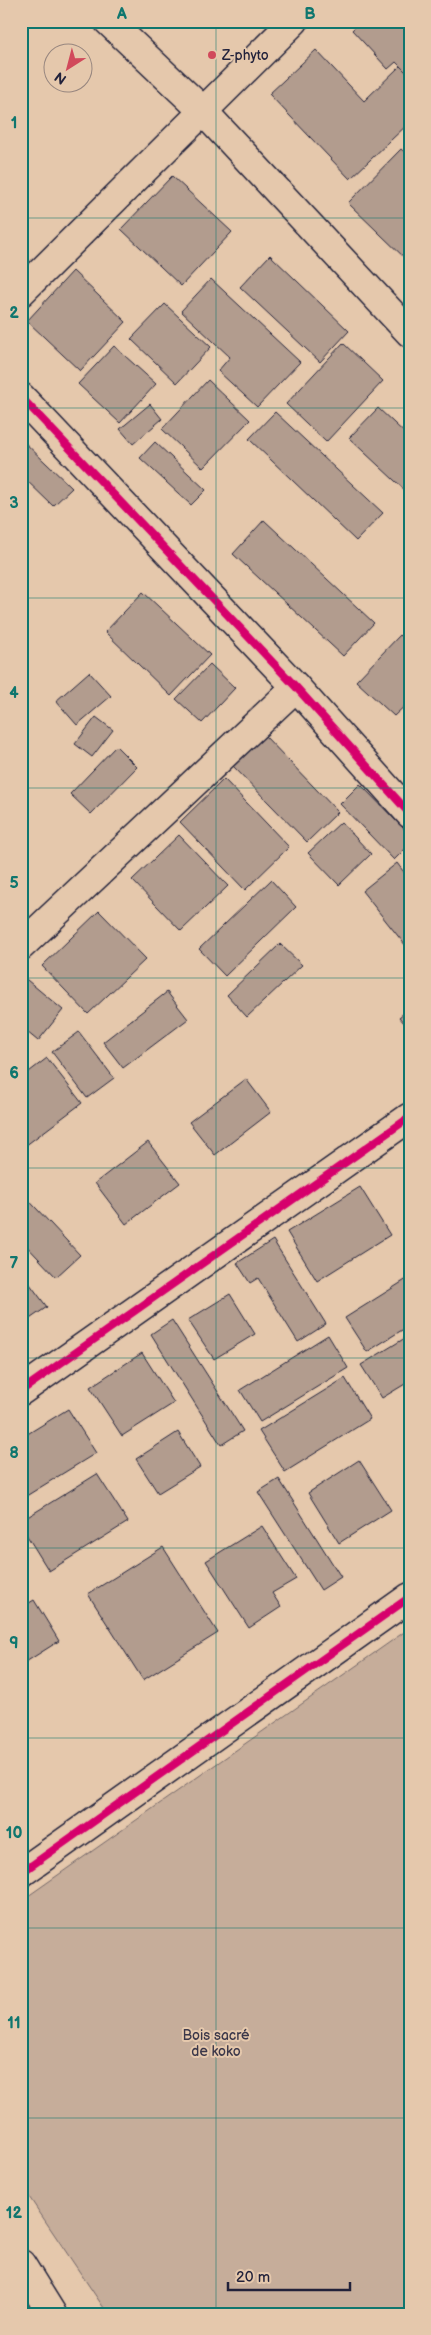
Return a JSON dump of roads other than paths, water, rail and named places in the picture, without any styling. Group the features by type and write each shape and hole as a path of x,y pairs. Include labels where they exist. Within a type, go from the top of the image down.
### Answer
{"street":[{"path":"108,21 202,110 410,333"},
{"path":"21,292 202,110 294,21"},
{"path":"21,396 296,687 410,814"},
{"path":"21,946 296,687"},
{"path":"21,1391 410,1117"},
{"path":"21,1873 410,1596"},
{"path":"21,2264 52,2314"}],"place":[{"name":"Z-phyto","path":"212,55"}],"park label":[{"name":"Bois sacré de koko","path":"216,2044"}]}
